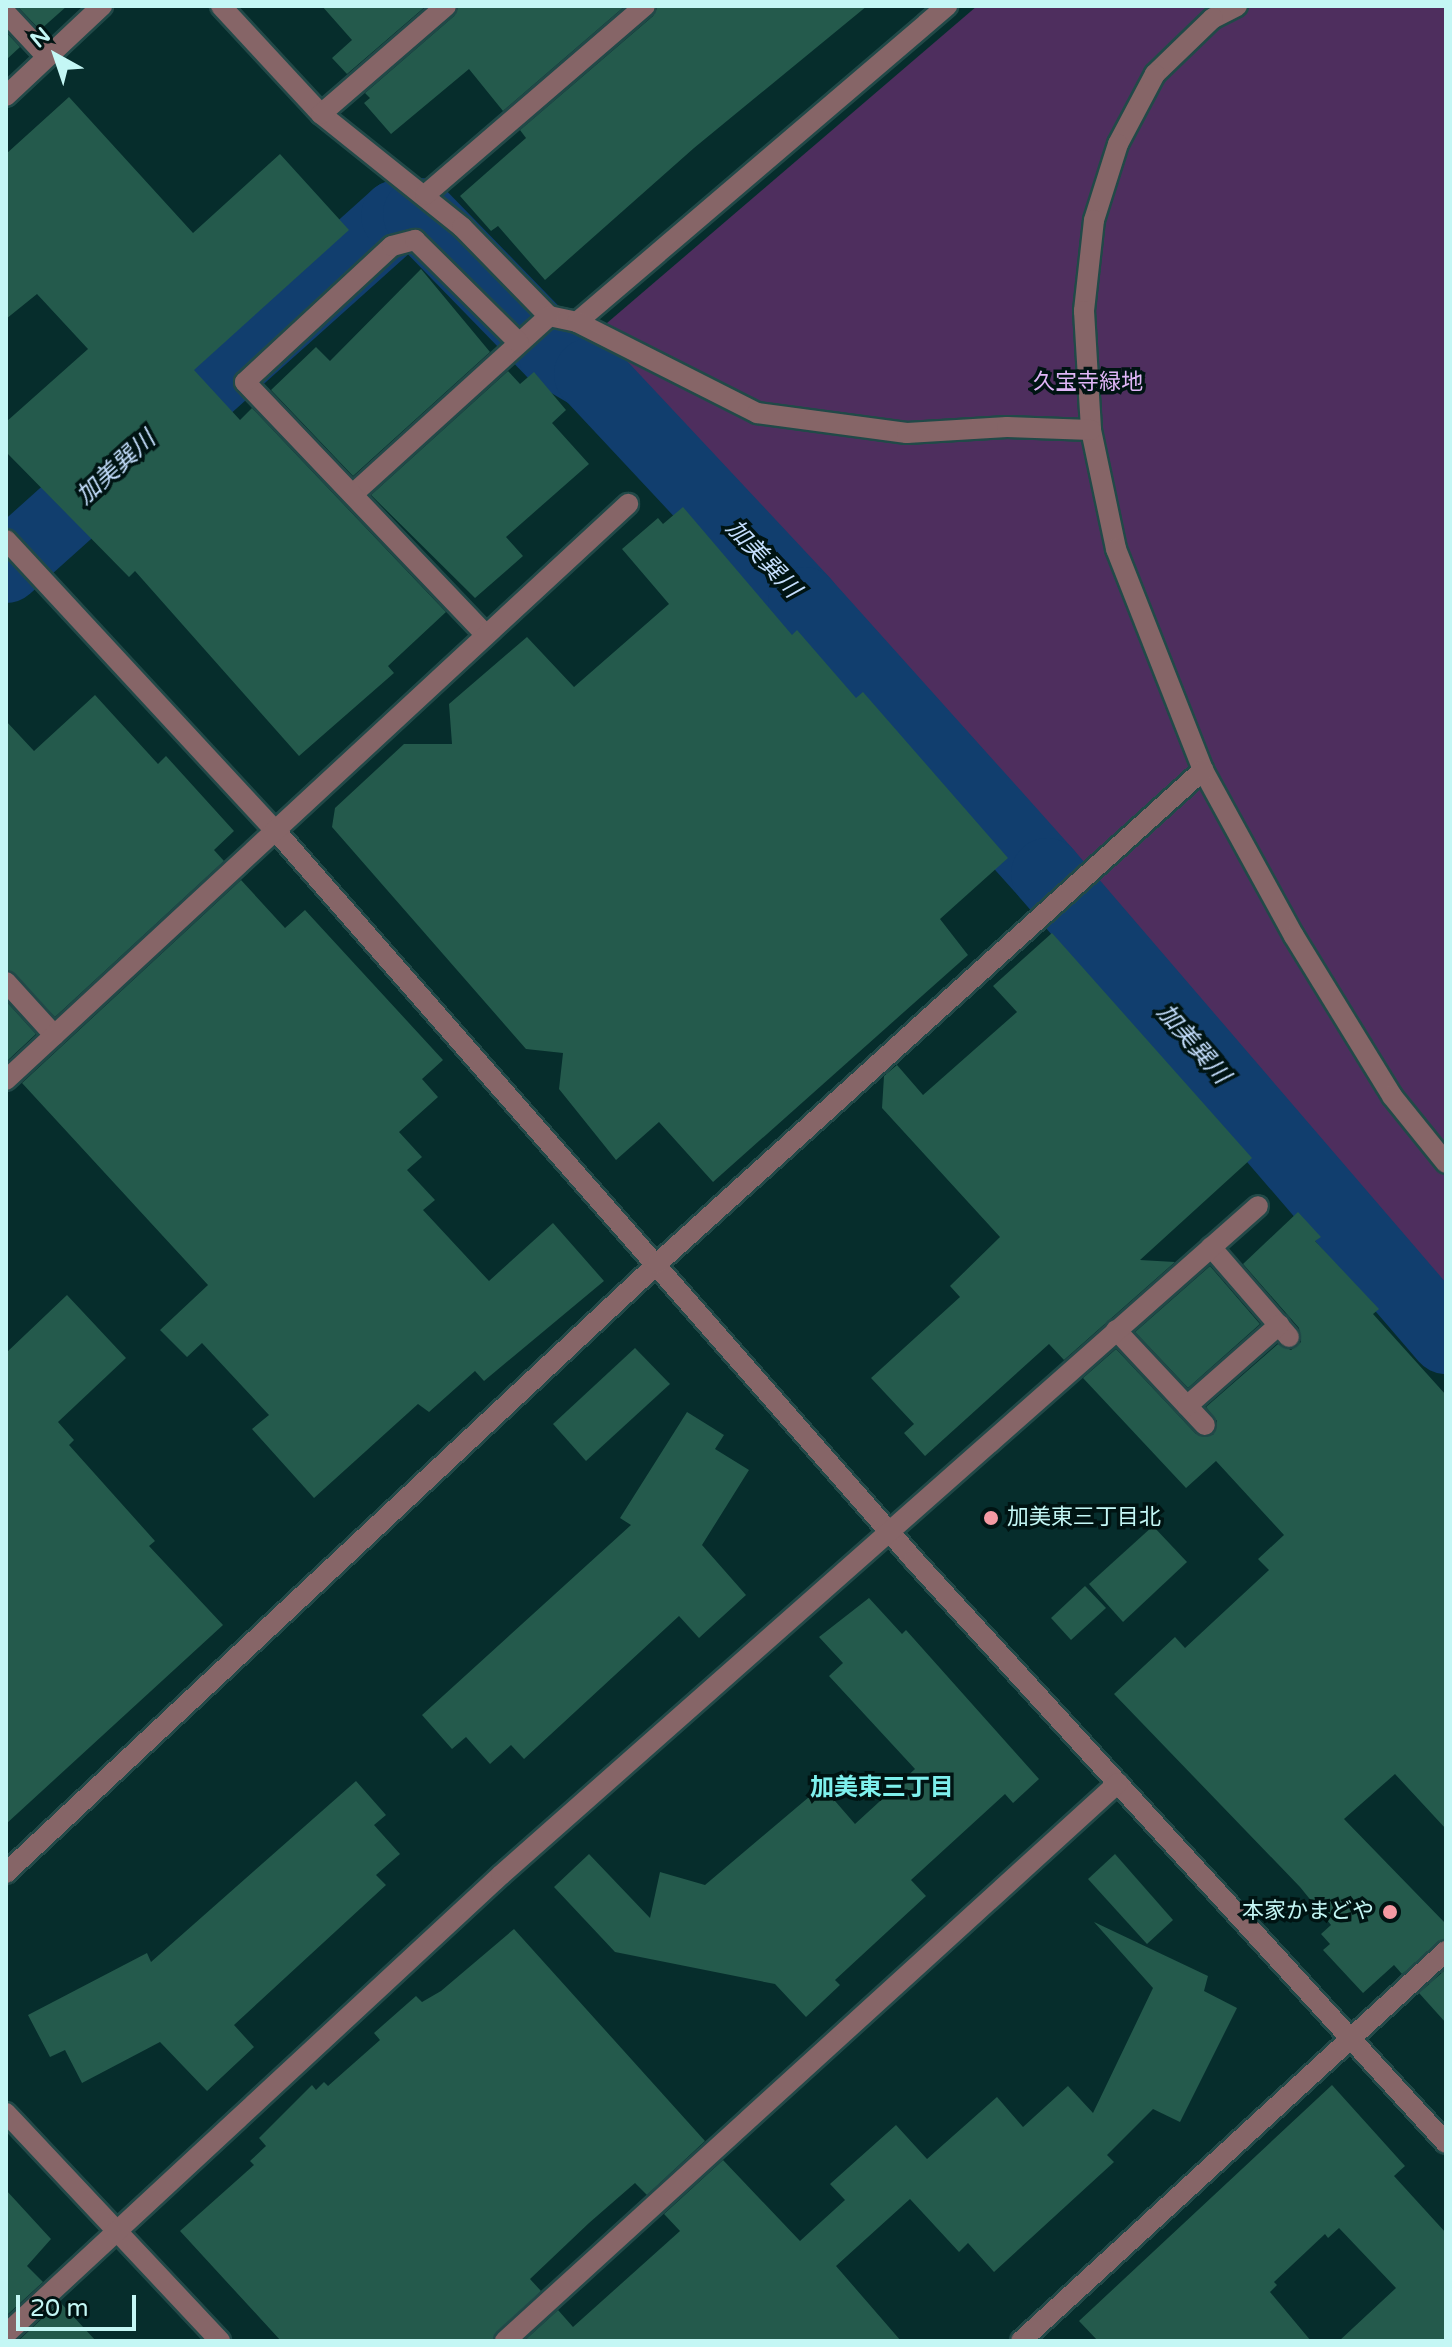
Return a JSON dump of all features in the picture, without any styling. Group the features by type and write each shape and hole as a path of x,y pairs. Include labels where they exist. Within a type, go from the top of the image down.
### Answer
{"street":[{"path":"6,96 102,6"},
{"path":"221,6 321,114 425,195 549,316 577,322 757,413 907,433 1007,427 1091,430"},
{"path":"321,114 446,6"},
{"path":"425,195 645,6"},
{"path":"577,322 947,6"},
{"path":"1237,6 1213,18 1155,74 1118,144 1094,220 1084,311 1091,430 1116,549 1203,770 1294,936 1392,1096 1446,1163"},
{"path":"6,13 47,57"},
{"path":"485,634 245,382 392,246 415,240 519,343"},
{"path":"353,494 549,316"},
{"path":"6,1080 628,504"},
{"path":"6,540 275,830 658,1263 888,1529 1446,2143"},
{"path":"6,1873 658,1263 1102,866 1203,770"},
{"path":"6,982 54,1035"},
{"path":"6,2334 888,1529 1258,1206"},
{"path":"1187,1406 1284,1331 1211,1247"},
{"path":"1116,1330 1205,1425"},
{"path":"505,2341 1118,1783"},
{"path":"1021,2341 1446,1951"},
{"path":"6,2113 220,2341"}],"green space":[{"name":"久宝寺緑地","path":"977,6 1446,6 1446,1323 579,347"}],"building":[{"path":"17,6 67,6 40,30"},
{"path":"322,6 426,6 347,74 332,58 352,40"},
{"path":"459,6 625,6 503,111 469,69 391,134 364,103 370,98 365,93 454,16"},
{"path":"658,6 867,6 694,148 545,280 498,226 491,231 460,196 526,138 520,130 653,16"},
{"path":"6,32 20,47 6,60"},
{"path":"69,97 193,233 280,154 349,230 194,370 240,420 252,408 446,612 388,666 394,673 299,756 135,571 129,577 6,452 6,422 88,349 37,294 6,319 6,154"},
{"path":"421,269 490,352 353,476 271,390 316,347 330,361"},
{"path":"508,371 520,384 534,372 566,410 552,423 589,464 506,537 523,556 475,598 371,495"},
{"path":"683,507 792,635 797,630 856,698 863,692 1008,858 940,919 968,955 713,1182 659,1122 616,1160 559,1089 563,1053 526,1049 332,827 335,808 404,744 452,744 449,704 527,637 574,687 669,604 622,549 658,518 663,524"},
{"path":"95,695 158,764 166,756 234,831 214,850 224,861 55,1017 6,969 6,721 34,751"},
{"path":"241,880 285,928 305,910 443,1060 422,1079 438,1097 399,1132 422,1157 407,1170 435,1200 423,1210 489,1281 553,1223 604,1281 484,1381 475,1371 429,1412 418,1404 314,1498 252,1429 269,1415 202,1343 187,1357 160,1330 208,1285 22,1083"},
{"path":"1052,933 1252,1158 1140,1260 1175,1262 1064,1360 1049,1344 925,1456 904,1433 914,1424 871,1378 960,1297 950,1286 1000,1237 882,1108 884,1076 897,1065 923,1095 1017,1012 993,986"},
{"path":"6,1001 36,1034 6,1062"},
{"path":"1298,1212 1321,1237 1315,1241 1379,1309 1373,1314 1446,1395 1446,1829 1395,1774 1344,1819 1446,1924 1446,1938 1402,1974 1394,1965 1363,1993 1323,1950 1330,1944 1321,1934 1331,1925 1300,1887 1114,1694 1175,1637 1185,1648 1269,1570 1258,1559 1284,1535 1216,1461 1186,1488 1083,1378 1116,1349 1196,1434 1213,1435 1217,1421 1206,1407 1278,1344 1291,1350 1301,1342 1299,1328 1243,1264"},
{"path":"1210,1266 1260,1324 1188,1388 1135,1332"},
{"path":"67,1295 126,1358 58,1422 74,1440 69,1445 155,1541 149,1546 223,1625 6,1824 6,1353"},
{"path":"635,1348 670,1384 586,1461 553,1424"},
{"path":"687,1412 724,1435 715,1449 749,1470 702,1545 746,1595 699,1638 679,1616 524,1759 511,1745 490,1764 466,1737 452,1749 422,1715 631,1525 620,1518"},
{"path":"1153,1526 1187,1562 1123,1622 1089,1584"},
{"path":"1085,1586 1106,1608 1071,1640 1051,1618"},
{"path":"869,1598 902,1634 906,1630 1039,1779 1013,1803 1005,1794 911,1880 926,1896 835,1980 840,1985 806,2017 775,1984 615,1952 554,1887 589,1854 650,1918 660,1872 705,1885 822,1786 855,1824 915,1769 829,1676 843,1663 819,1637"},
{"path":"356,1781 386,1815 374,1825 400,1854 376,1875 386,1885 234,2025 254,2047 207,2091 160,2042 82,2083 65,2050 50,2057 28,2015 147,1953 151,1962"},
{"path":"1115,1854 1173,1920 1147,1944 1088,1879"},
{"path":"1094,1922 1208,1976 1204,1991 1237,2008 1180,2122 1153,2109 1107,2155 1114,2162 994,2272 968,2243 959,2252 910,2199 836,2266 901,2341 524,2341 558,2310 573,2327 680,2231 664,2214 723,2160 800,2241 845,2200 830,2184 896,2125 927,2159 997,2097 1023,2127 1068,2086 1093,2113 1153,1988"},
{"path":"514,1929 705,2141 647,2195 635,2183 589,2223 530,2279 541,2291 492,2341 281,2341 180,2231 254,2165 250,2161 266,2146 259,2138 312,2085 316,2090 324,2082 328,2086 380,2040 374,2033 416,1996 422,2002 441,1991"},
{"path":"1446,1969 1446,2023 1419,1993"},
{"path":"1332,2085 1405,2166 1394,2176 1446,2233 1446,2341 1339,2341 1396,2288 1339,2228 1328,2238 1325,2234 1274,2282 1277,2285 1270,2292 1311,2341 1098,2341 1079,2321"},
{"path":"6,2190 51,2239 27,2266 43,2282 6,2316"},
{"path":"60,2302 96,2341 18,2341"}],"waterway":[{"name":"加美巽川","path":"6,567 397,216 419,214 554,353 590,374 804,603 1047,874 1446,1338"}],"place":[{"name":"加美東三丁目北","path":"991,1518"},
{"name":"本家かまどや","path":"1390,1912"}],"district":[{"name":"加美東三丁目","path":"882,1788"}]}
